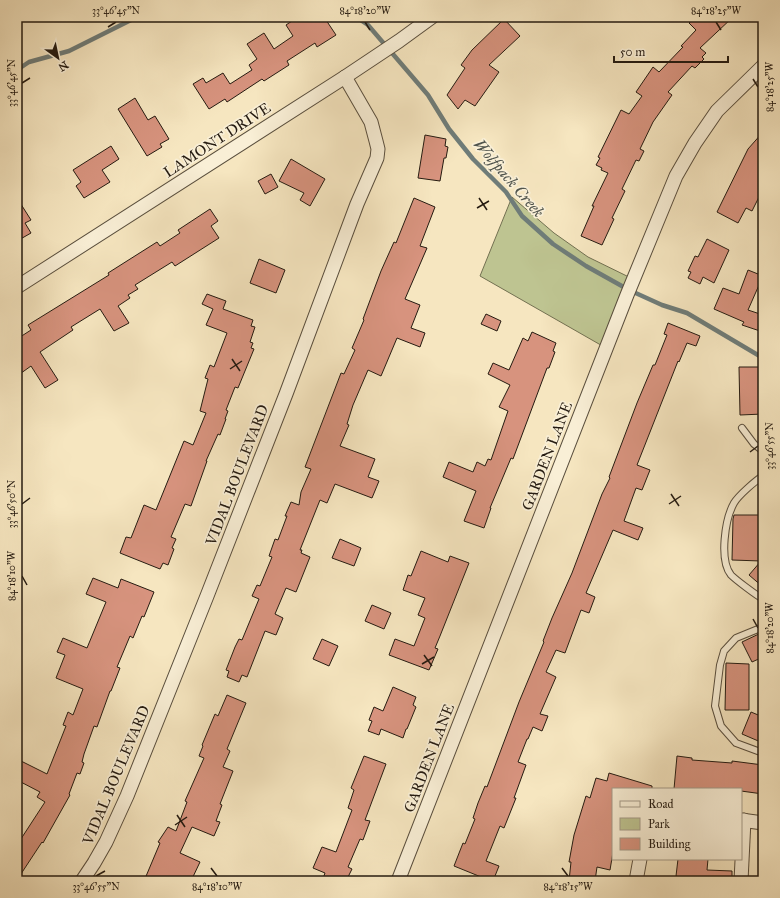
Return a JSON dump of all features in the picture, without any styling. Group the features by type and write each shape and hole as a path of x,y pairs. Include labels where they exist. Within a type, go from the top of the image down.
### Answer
{"street":[{"name":"LAMONT DRIVE","path":"17,287 345,78 432,17"},
{"name":"GARDEN LANE","path":"398,881 629,290 676,176 695,143 717,111 763,66"},
{"name":"VIDAL BOULEVARD","path":"82,881 94,863 118,818 286,394 357,204 377,158 378,149 372,127 345,78"},
{"path":"742,820 763,823"},
{"path":"636,881 640,860"},
{"path":"741,860 741,881"}],"lane":[{"path":"742,428 754,444 763,451"},
{"path":"763,476 757,479 734,502 727,521 725,561 731,574 763,599"},
{"path":"763,627 736,638 724,652 720,665 715,706 721,726 736,743 763,753"}],"green space":[{"path":"512,197 554,233 588,257 635,280 606,348 480,276"}],"building":[{"path":"298,17 324,17 336,35 317,47 315,43 287,61 289,65 264,81 262,79 227,102 225,99 209,109 193,84 203,78 206,83 223,73 230,84 252,70 249,65 257,59 247,44 264,33 274,49 293,36 286,25"},
{"path":"696,17 733,17 700,48 706,53 702,57 704,59 695,68 692,66 668,92 672,95 653,122 640,149 644,151 639,161 636,160 622,189 625,191 612,218 614,219 602,245 581,236 594,206 592,206 608,173 601,170 602,168 596,165 600,158 598,157 621,110 629,114 642,96 636,92 653,67 659,72 683,47 681,46 696,30 689,23"},
{"path":"504,19 520,36 489,65 499,72 475,106 465,100 458,109 447,95 465,68 461,65 472,50"},
{"path":"135,98 148,120 155,116 169,139 160,144 162,147 147,156 118,109"},
{"path":"763,132 763,189 752,211 746,208 738,223 717,212 748,149"},
{"path":"425,135 446,139 445,146 448,147 446,158 444,158 440,181 418,178"},
{"path":"111,146 119,159 102,170 110,182 84,198 76,186 81,182 73,170"},
{"path":"291,159 325,179 310,206 300,200 304,193 279,181"},
{"path":"271,174 278,187 265,194 258,181"},
{"path":"17,198 31,220 25,223 31,233 17,241"},
{"path":"414,198 435,207 420,246 427,248 405,299 420,305 411,328 425,333 420,347 397,338 381,376 368,370 353,405 347,424 349,425 340,446 375,459 368,477 379,481 372,498 335,484 327,503 320,500 300,550 302,550 301,553 310,557 296,592 286,588 275,614 283,618 276,635 265,631 247,677 242,675 239,682 227,677 229,671 226,670 239,639 242,640 259,599 252,596 257,585 260,586 272,557 269,556 275,539 278,540 291,502 299,505 301,492 311,469 305,467 341,373 344,374 355,350 352,348 364,320 363,319 381,271 394,242 396,243"},
{"path":"210,209 218,221 211,226 219,238 175,266 172,262 135,285 138,289 128,295 130,298 118,306 129,323 114,331 100,309 71,327 73,330 40,352 58,380 45,388 31,366 17,376 17,339 31,330 28,325 109,275 108,273 157,242 160,246 180,233 178,230"},
{"path":"707,239 729,250 714,283 703,277 700,284 688,278 691,272 688,271 695,256 698,257"},
{"path":"259,259 285,270 276,293 250,283"},
{"path":"748,270 763,276 748,310 763,315 763,332 742,325 744,322 714,309 723,288 739,294"},
{"path":"207,294 226,301 223,309 253,320 251,326 255,327 250,342 253,343 251,348 254,349 238,388 235,387 226,410 228,411 226,419 220,435 218,434 206,461 191,506 185,504 171,537 176,539 168,565 163,563 160,569 120,553 126,537 131,538 144,505 156,510 184,441 193,445 206,413 200,411 208,379 205,378 210,365 214,367 227,333 206,325 213,309 202,304"},
{"path":"486,314 501,321 497,331 481,324"},
{"path":"668,323 700,336 696,346 687,343 679,362 678,361 637,465 650,470 642,490 636,488 624,521 643,528 638,540 613,530 586,593 595,597 589,613 581,610 565,653 556,650 546,672 556,677 540,714 548,716 542,731 533,727 518,762 526,765 514,798 516,798 504,828 500,826 486,861 499,866 493,881 491,881 454,866 463,843 465,844 475,819 473,818 478,803 485,786 487,787 552,618 572,573 602,494 610,478 609,477 637,403 667,335 664,334"},
{"path":"532,332 556,343 553,351 555,352 549,368 547,368 513,459 511,458 490,508 484,528 464,521 476,491 443,477 449,462 473,472 477,462 485,466 488,459 491,460 508,411 499,407 510,385 488,374 493,363 509,370 523,338 528,341"},
{"path":"739,367 763,367 763,414 740,415"},
{"path":"734,515 763,515 763,587 749,575 761,561 732,560"},
{"path":"340,539 361,548 354,566 332,558"},
{"path":"421,551 448,562 450,556 469,563 435,648 438,649 429,670 389,655 395,639 414,646 425,618 418,615 425,598 403,590 408,575 411,576"},
{"path":"93,578 118,588 121,579 154,592 144,617 142,616 133,638 130,636 117,667 120,668 97,727 94,726 84,754 82,762 84,763 80,774 77,773 69,794 70,795 43,843 42,842 17,880 17,845 45,802 37,797 40,792 17,780 17,759 47,774 66,726 63,725 68,712 73,715 83,689 56,678 65,655 57,652 63,638 87,648 106,602 86,594"},
{"path":"372,605 391,613 384,629 365,621"},
{"path":"763,632 763,657 752,662 742,642"},
{"path":"322,639 338,646 329,666 313,659"},
{"path":"726,663 749,664 749,710 725,710"},
{"path":"393,687 416,697 413,705 416,707 403,738 381,729 379,735 368,731 372,721 369,720 374,707 383,711"},
{"path":"227,695 246,703 227,749 230,751 223,767 233,771 220,804 222,805 216,821 220,822 214,836 192,827 180,853 200,862 191,881 144,881 160,843 158,842 168,827 176,831 187,802 185,801 204,758 199,756 203,746 202,745 215,714 218,716"},
{"path":"751,712 763,717 763,743 742,734"},
{"path":"364,756 386,764 365,820 370,821 363,840 360,839 348,867 352,869 346,881 322,881 325,873 313,868 322,847 336,852 352,810 348,808 354,790 351,788"},
{"path":"677,756 692,758 692,760 732,763 732,761 763,765 763,794 742,791 742,788 674,788"},
{"path":"609,773 652,786 652,788 612,788 612,858 610,870 597,867 595,881 569,881 571,862 569,862 574,835 586,796 590,798 596,778 607,781"},
{"path":"678,860 708,860 707,870 732,871 732,881 677,881 676,876"}],"waterway":[{"path":"17,70 29,62 69,51 137,17"},
{"name":"Wolfpack Creek","path":"356,17 368,25 428,95 449,129 473,159 506,192 522,216 553,244 586,266 629,290 662,305 687,313 763,358"}]}
